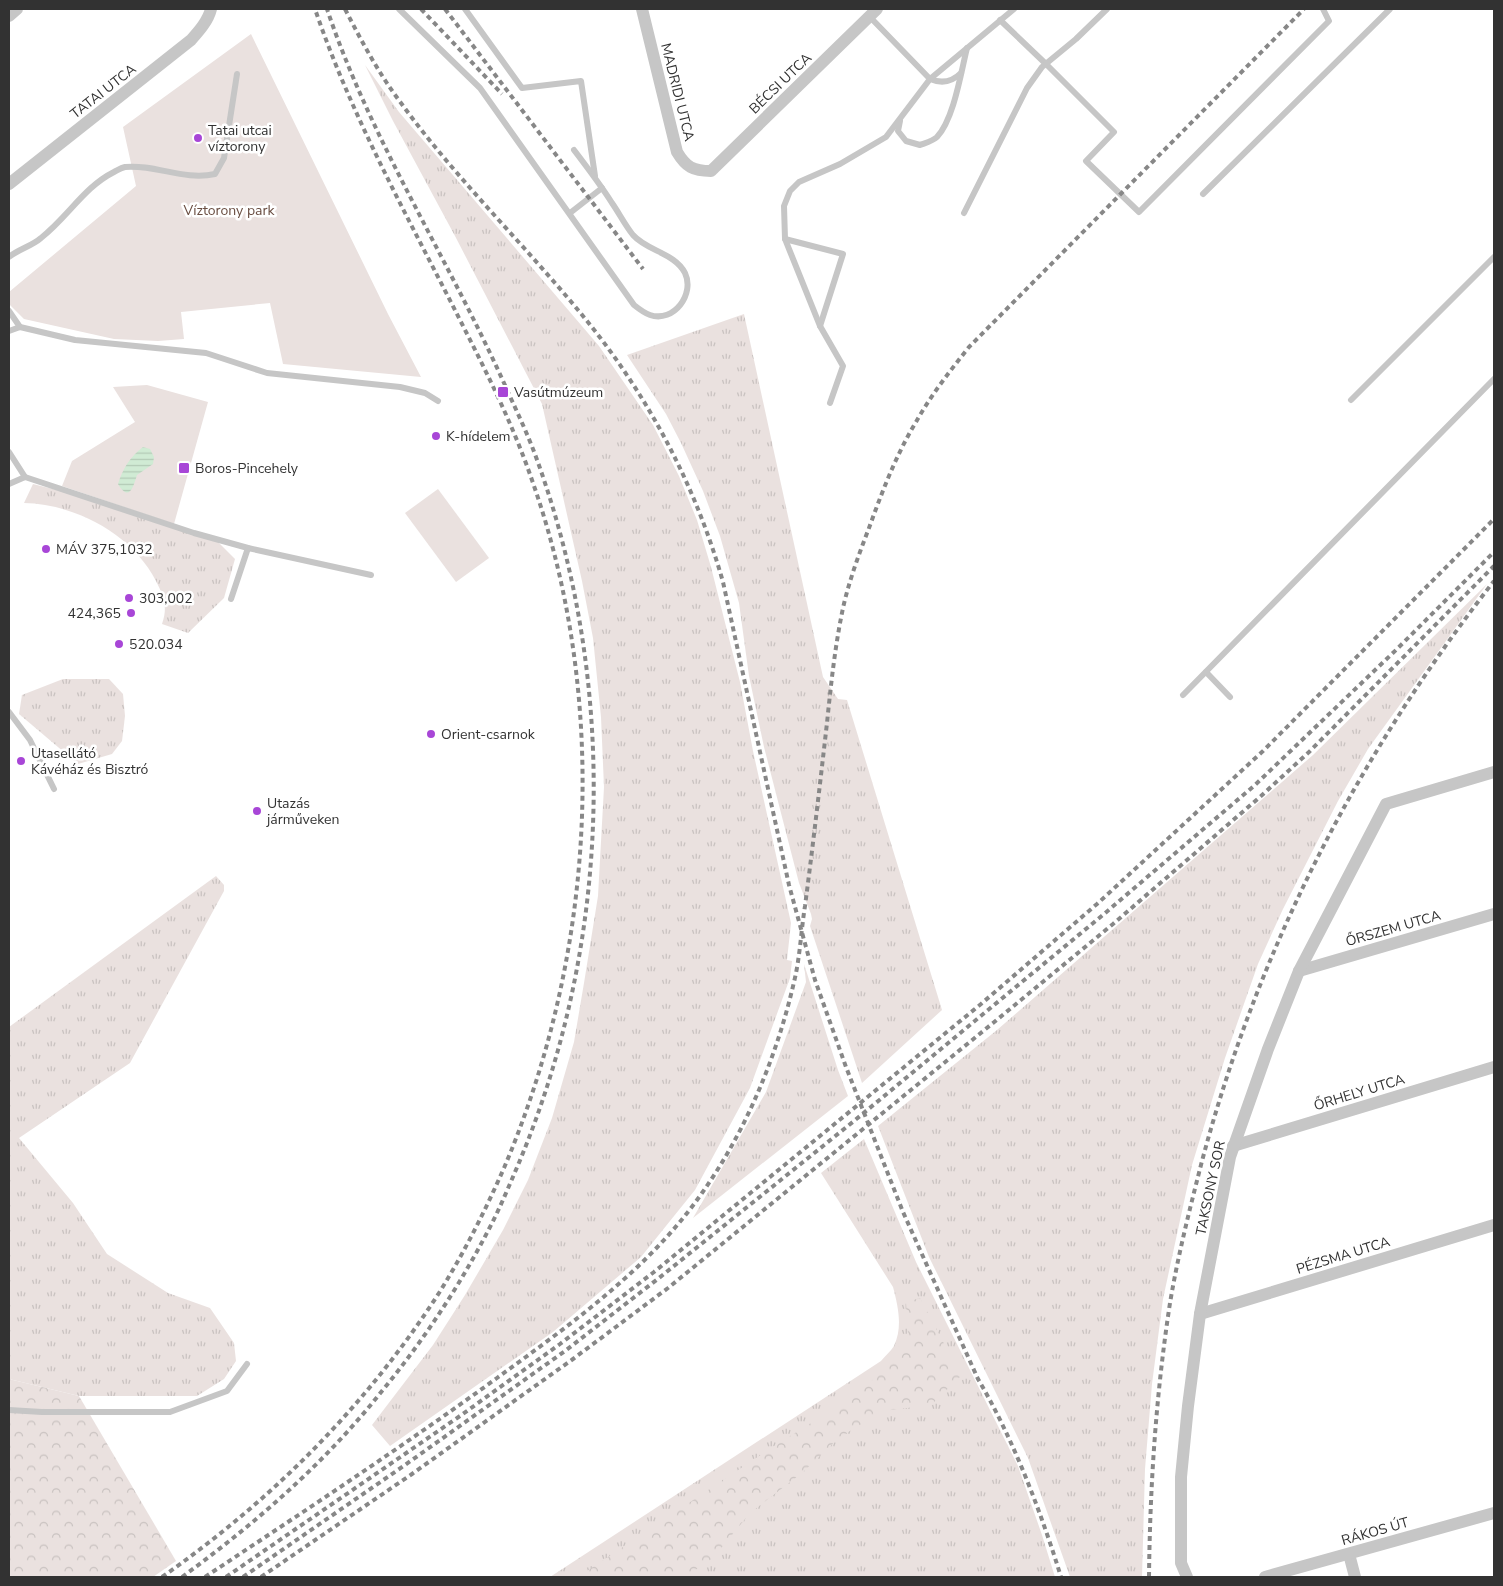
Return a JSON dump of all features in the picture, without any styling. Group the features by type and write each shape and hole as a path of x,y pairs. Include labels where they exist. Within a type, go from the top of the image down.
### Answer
{"street":[{"path":"9,16 17,9"},
{"name":"MADRIDI UTCA","path":"642,9 677,152 684,163 700,171"},
{"name":"TATAI UTCA","path":"10,182 191,40 210,12"},
{"name":"BÉCSI UTCA","path":"700,171 711,171 873,13"},
{"name":"TAKSONY SOR","path":"1187,1577 1182,1563 1181,1476 1200,1314 1233,1146 1268,1049 1299,971 1386,804 1494,772"},
{"name":"ŐRSZEM UTCA","path":"1299,971 1494,914"},
{"name":"ŐRHELY UTCA","path":"1233,1146 1494,1067"},
{"name":"PÉZSMA UTCA","path":"1200,1314 1494,1225"},
{"name":"RÁKOS ÚT","path":"1265,1577 1494,1513"},
{"path":"1349,1554 1355,1577"}],"lane":[{"path":"399,9 480,88 629,298 639,309 650,316 670,313 678,308 685,298 688,282 683,269 674,260 643,243 633,235 595,177 574,150"},
{"path":"465,9 522,88 581,81 595,177"},
{"path":"830,403 843,366 820,326 785,239 784,206 790,191 799,182 840,164 886,137 930,79 1014,9"},
{"path":"964,213 1027,88 1046,64 1076,39 1107,9"},
{"path":"1000,20 1114,132 1086,161 1139,212 1329,21 1323,9"},
{"path":"1203,194 1390,9"},
{"path":"873,13 930,79 940,83 955,79 961,73"},
{"path":"901,117 898,131 906,141 920,145 936,138 947,122 967,48"},
{"path":"9,257 41,238 83,194 104,177 123,167 202,177 215,174 224,158 237,74"},
{"path":"570,213 602,188"},
{"path":"785,239 843,254 820,326"},
{"path":"1351,400 1494,257"},
{"path":"9,311 20,327"},
{"path":"9,331 20,327 75,340 206,353 267,372 400,387 425,394 438,401"},
{"path":"1183,695 1494,379"},
{"path":"9,452 25,478"},
{"path":"9,484 25,478 194,533 248,548 371,575"},
{"path":"231,599 248,548"},
{"path":"1206,672 1230,697"},
{"path":"9,712 30,740 54,789"},
{"path":"9,1410 42,1412 170,1412 227,1392 247,1364"}],"green space":[{"name":"Víztorony park","path":"251,34 388,314 421,377 283,364 270,303 181,312 184,339 158,341 114,339 24,319 9,304 9,292 136,186 123,127"},
{"path":"365,65 399,112 599,346 653,425 679,476 697,520 711,567 740,682 753,751 791,923 787,960 792,961 790,978 750,1088 695,1190 641,1257 553,1332 390,1446 372,1425 433,1345 465,1295 503,1230 528,1180 552,1118 574,1042 598,896 604,787 601,717 593,638 542,404"},
{"path":"744,314 823,677 838,699 847,700 942,1010 862,1083 810,926 811,914 799,883 764,747 749,676 739,603 720,536 703,491 681,443 666,414 627,355"},
{"path":"147,385 208,402 174,524 62,486 72,461 135,422 113,387"},
{"path":"33,484 65,492 218,542 235,559 224,598 188,633 162,624 165,612 164,602 156,581 146,564 117,536 82,516 63,509 24,503"},
{"path":"438,489 489,558 456,582 405,513"},
{"path":"1487,584 1368,749 1338,801 1283,909 1258,964 1225,1058 1192,1165 1163,1299 1152,1384 1145,1469 1142,1577 1070,1577 1028,1458 929,1257 878,1126 997,1030 1313,755"},
{"path":"63,679 109,679 123,694 125,716 122,741 112,754 78,764 19,714 22,695"},
{"path":"216,876 224,885 224,891 130,1063 19,1138 73,1203 107,1254 168,1293 210,1308 234,1343 236,1361 224,1379 197,1396 79,1396 9,1379 9,1027"},
{"path":"804,964 848,1096 693,1218 766,1092 806,982"},
{"path":"864,1139 916,1262 1018,1466 1055,1577 550,1577 881,1361 893,1348 897,1339 899,1324 893,1287 821,1173"},
{"path":"920,1298 961,1376 931,1405 883,1411 840,1437 802,1473 750,1513 713,1558 685,1577 578,1577 870,1383 908,1334 906,1302"},
{"path":"9,1379 79,1396 176,1561 153,1577 9,1577"}],"shaded area":[{"path":"143,447 150,449 154,457 153,464 137,475 130,491 125,492 118,484 120,478 131,459"}],"railway":[{"path":"162,1577 241,1516 279,1483 348,1412 411,1334 439,1293 466,1247 504,1168 535,1086 558,1002 573,915 582,828 582,740 574,653 558,567 533,483 509,421 481,362 364,129 330,50 315,9"},
{"path":"182,1577 263,1513 337,1443 412,1353 440,1313 465,1272 489,1229 508,1189 549,1080 572,992 587,903 593,813 592,722 581,632 563,544 536,457 523,424 486,344 366,107 345,59 327,9"},
{"path":"345,9 364,46 401,103 449,164 553,280 602,340 641,396 674,455 701,517 723,582 789,885 815,980 846,1067 903,1212 978,1379 1014,1450 1045,1527 1061,1577"},
{"path":"421,9 502,94"},
{"path":"445,9 643,269"},
{"path":"205,1577 425,1429 553,1337 633,1271 681,1221 702,1193 733,1144 746,1119 769,1065 787,1010 799,954 834,665 843,608 851,578 884,487 902,447 928,402 969,347 1304,9"},
{"path":"226,1577 460,1416 560,1344 654,1272 981,1004 1097,904 1263,751 1494,519"},
{"path":"243,1577 565,1351 854,1121 1104,914 1255,785 1396,650 1494,552"},
{"path":"261,1577 412,1474 573,1359 668,1288 993,1023 1113,924 1261,796 1309,752 1494,566"},
{"path":"1149,1577 1155,1440 1161,1371 1170,1303 1180,1249 1193,1196 1225,1082 1253,1005 1284,929 1318,856 1357,785 1399,715 1445,647 1494,581"}],"place":[{"name":"Tatai utcai víztorony","path":"198,138"},
{"name":"Vasútmúzeum","path":"503,392"},
{"name":"K-hídelem","path":"436,436"},
{"name":"Boros-Pincehely","path":"184,468"},
{"name":"MÁV 375,1032","path":"46,549"},
{"name":"303,002","path":"129,598"},
{"name":"424,365","path":"131,613"},
{"name":"520.034","path":"119,644"},
{"name":"Orient-csarnok","path":"431,734"},
{"name":"Utasellátó Kávéház és Bisztró","path":"21,761"},
{"name":"Utazás járműveken","path":"257,811"}]}
